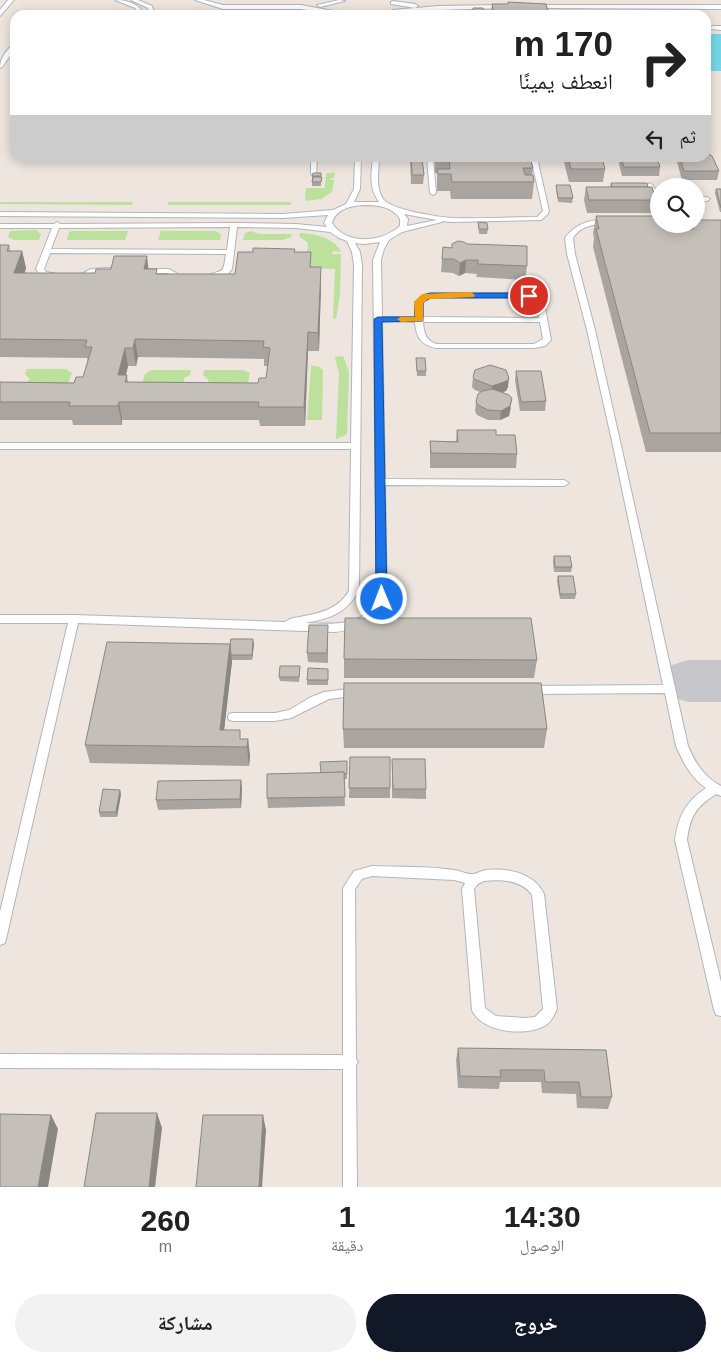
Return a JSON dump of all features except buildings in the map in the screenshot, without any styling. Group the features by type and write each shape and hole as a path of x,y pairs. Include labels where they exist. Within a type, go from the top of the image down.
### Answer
{"lane":[{"path":"0,14 11,0"},
{"path":"118,0 137,7 139,10"},
{"path":"134,0 148,2"},
{"path":"198,0 216,6 293,6 319,10"},
{"path":"261,7 262,0"},
{"path":"480,0 481,8"},
{"path":"301,7 343,1"},
{"path":"390,1 438,8"},
{"path":"422,10 510,7"},
{"path":"530,7 721,7"},
{"path":"713,28 721,28"},
{"path":"0,66 4,57 10,50"},
{"path":"314,162 314,174"},
{"path":"349,205 357,189 358,162"},
{"path":"376,162 375,188 378,197 385,205"},
{"path":"430,162 433,194"},
{"path":"0,214 283,216 334,212 349,205 363,203 385,205 396,210 451,220 533,220 543,217 546,211 535,162"},
{"path":"396,210 404,219 400,230"},
{"path":"332,230 328,222 334,212"},
{"path":"144,225 148,214"},
{"path":"0,226 57,224 301,226 332,230 350,239 364,241 386,238 400,230 451,220"},
{"path":"617,221 593,222 582,226 572,233 569,243 616,441 682,746 689,763 700,777 718,789"},
{"path":"57,224 40,269 42,273 74,276 97,270 116,273"},
{"path":"202,277 219,276 226,272 234,225"},
{"path":"0,619 74,619 317,628 344,627 363,621 376,612 382,599 377,260 386,238"},
{"path":"282,626 334,612 347,603 354,591 358,265 356,252 350,239"},
{"path":"47,251 229,252"},
{"path":"136,271 166,271 183,277 149,276"},
{"path":"430,295 524,295 533,297 540,302 547,337 545,342 538,345 436,346 422,340 420,320 419,302 422,298 430,295"},
{"path":"378,319 544,320"},
{"path":"0,446 356,446"},
{"path":"380,482 564,483"},
{"path":"0,939 74,619"},
{"path":"512,690 669,689"},
{"path":"233,717 276,717 291,714 328,695 365,692"},
{"path":"718,789 700,797 689,809 682,824 681,840 721,1010"},
{"path":"350,1187 349,888 352,881 358,875 372,871 454,875 473,880 483,876 513,876 528,881 538,894 550,1009 548,1014 540,1022 528,1024 494,1022 479,1010 468,890 473,880"},
{"path":"0,1061 351,1062"}],"green space":[{"path":"326,173 335,173 334,178 331,178 331,180 334,180 332,192 321,199 305,201 306,188 325,188"},
{"path":"0,202 133,202 132,205 0,204"},
{"path":"168,202 291,202 291,205 168,205"},
{"path":"36,230 41,234 39,240 14,240 8,237 10,231"},
{"path":"128,231 125,240 67,240 69,232"},
{"path":"161,231 215,231 221,234 220,240 158,240"},
{"path":"251,231 259,234 292,234 291,237 283,240 243,240 245,233"},
{"path":"300,233 317,235 329,240 341,252 333,251 332,254 341,254 340,294 336,319 333,318 335,269 306,268 308,243 299,236"},
{"path":"343,356 349,372 347,433 336,439 339,374 335,357"},
{"path":"311,365 323,370 322,420 307,420"},
{"path":"27,369 66,369 72,373 67,386 27,382 30,379 25,374"},
{"path":"151,370 191,370 190,375 184,378 184,383 141,387 145,374"},
{"path":"204,370 243,370 250,373 247,387 207,383 209,380 203,375"}],"water":[{"path":"711,34 721,34 721,71 711,71"}],"taxiway":[{"path":"688,681 721,681"}],"slow traffic":[{"path":"401,319 420,320 419,302 426,296 471,295"}],"route":[{"path":"382,599 378,319 420,320 419,302 422,298 430,295 529,296"}]}
